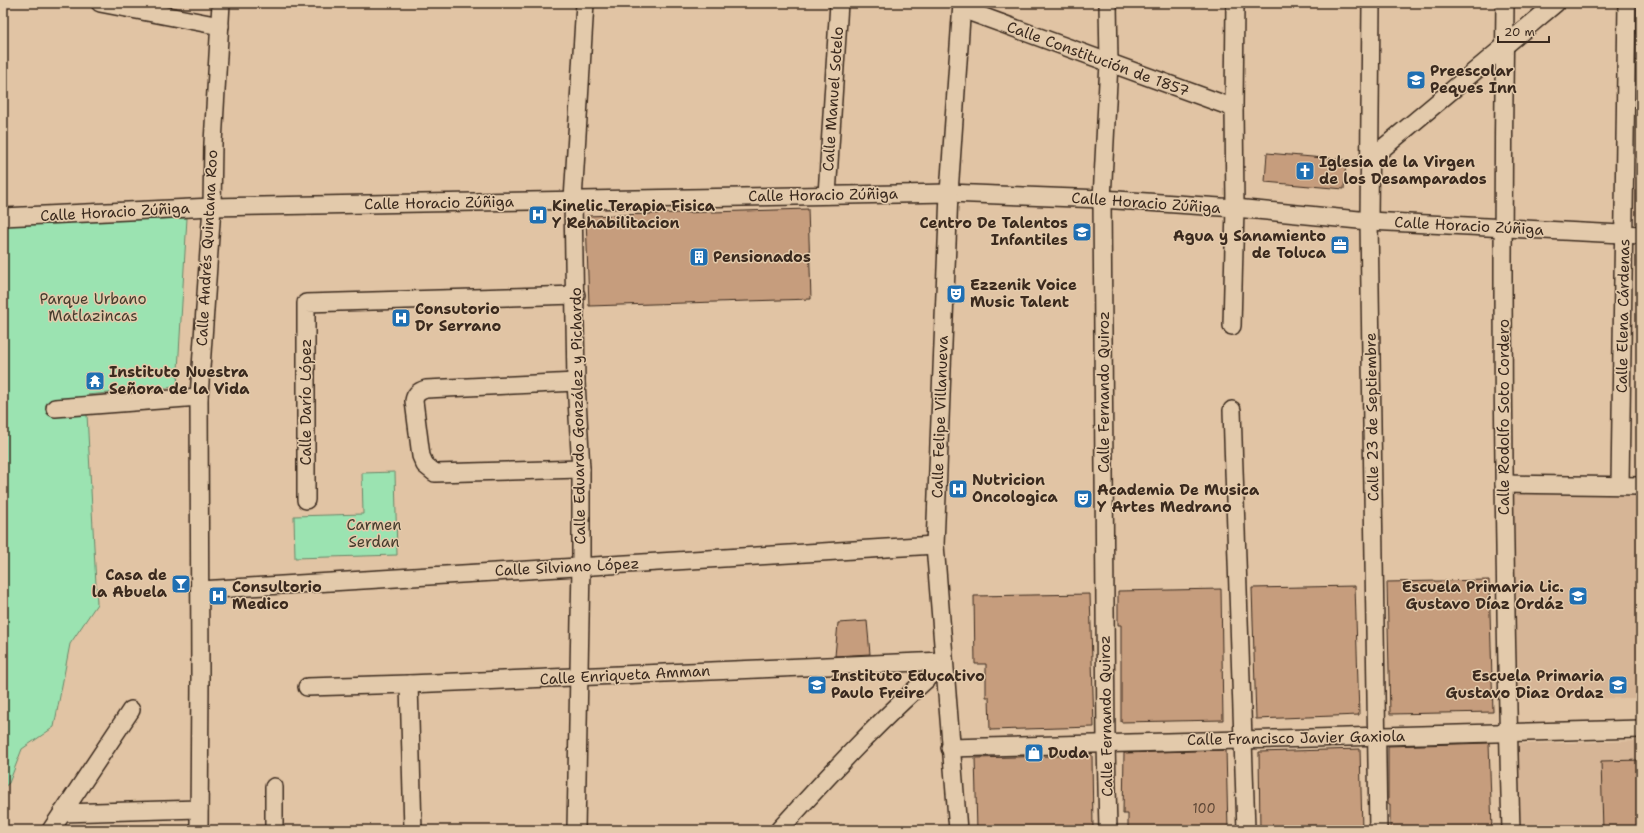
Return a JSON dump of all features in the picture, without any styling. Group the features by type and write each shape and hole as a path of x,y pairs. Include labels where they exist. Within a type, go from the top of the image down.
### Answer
{"street":[{"path":"100,3 220,26"},
{"name":"Calle Andrés Quintana Roo","path":"199,830 199,397 212,207 213,143 221,3"},
{"name":"Calle Eduardo González y Pichardo","path":"576,830 580,677 581,470 576,382 576,295 573,200 585,3"},
{"name":"Calle Manuel Sotelo","path":"827,195 840,3"},
{"name":"Calle Fernando Quiroz","path":"1108,3 1109,63 1102,199 1108,830"},
{"path":"1232,326 1236,208 1234,108 1235,3"},
{"name":"Calle 23 de Septiembre","path":"1371,3 1369,221 1375,736 1378,830"},
{"name":"Calle Rodolfo Soto Cordero","path":"1505,3 1504,484 1511,830"},
{"path":"1370,159 1556,3"},
{"name":"Calle Elena Cárdenas","path":"1620,485 1627,3"},
{"name":"Calle Constitución de 1857","path":"962,6 1109,63 1234,108"},
{"name":"Calle Felipe Villanueva","path":"958,830 943,663 935,546 949,193 962,6"},
{"name":"Calle Horacio Zúñiga","path":"3,217 212,207 949,193 1102,199 1236,208 1369,221 1641,235"},
{"name":"Calle Darío López","path":"306,500 306,303 576,295"},
{"path":"576,382 426,389 421,390 414,401 420,456 425,465 435,474 581,470"},
{"path":"55,408 199,397"},
{"path":"1232,410 1246,830"},
{"path":"1504,484 1641,486"},
{"name":"Calle Silviano López","path":"200,590 935,546"},
{"path":"779,830 836,768 943,663"},
{"name":"Calle Enriqueta Amman","path":"307,686 409,684 943,663"},
{"path":"409,684 413,830"},
{"path":"51,830 131,710"},
{"name":"Calle Francisco Javier Gaxiola","path":"950,748 1641,729"},
{"path":"274,786 274,830"},
{"path":"62,813 198,809"}],"shaded area":[{"path":"1635,152 1641,152 1641,216 1634,216"},
{"name":"Escuela Primaria Lic. Gustavo Díaz Ordáz","path":"1514,491 1641,495 1641,698 1517,699"},
{"path":"1641,741 1641,830 1518,830 1516,744"}],"green space":[{"name":"Parque Urbano Matlazincas","path":"187,218 177,387 86,395 97,604 70,644 54,727 22,749 9,783 3,788 3,224"},
{"name":"Carmen Serdan","path":"395,472 397,555 295,558 294,516 363,514 362,473"}],"building":[{"name":"Iglesia de la Virgen de los Desamparados","path":"1267,153 1346,160 1344,189 1265,182"},
{"name":"Pensionados","path":"808,209 811,299 589,306 586,216"},
{"path":"1489,580 1493,712 1390,714 1387,582"},
{"path":"1355,586 1359,715 1256,719 1252,588"},
{"path":"1221,589 1223,720 1121,722 1121,625 1118,625 1118,591"},
{"path":"1090,594 1094,727 990,730 989,697 986,697 986,664 975,664 974,596"},
{"path":"867,621 870,654 835,656 838,623"},
{"path":"1489,743 1492,830 1390,830 1390,804 1388,804 1388,746"},
{"path":"1360,749 1362,830 1260,830 1259,752"},
{"path":"1226,750 1228,830 1128,830 1128,814 1123,814 1124,753"},
{"path":"1092,755 1093,830 977,830 975,758"},
{"path":"1641,760 1641,830 1603,830 1601,761"}],"place":[{"name":"Preescolar Peques Inn","path":"1416,80"},
{"name":"Iglesia de la Virgen de los Desamparados","path":"1305,171"},
{"name":"Kinelic Terapia Fisica Y Rehabilitacion","path":"538,215"},
{"name":"Centro De Talentos Infantiles","path":"1082,232"},
{"name":"Agua y Sanamiento de Toluca","path":"1340,245"},
{"name":"Pensionados","path":"699,257"},
{"name":"Ezzenik Voice Music Talent","path":"956,294"},
{"name":"Consutorio Dr Serrano","path":"401,318"},
{"name":"Instituto Nuestra Señora de la Vida","path":"95,381"},
{"name":"Nutricion Oncologica","path":"958,489"},
{"name":"Academia De Musica Y Artes Medrano","path":"1083,499"},
{"name":"Casa de la Abuela","path":"181,584"},
{"name":"Consultorio Medico","path":"218,596"},
{"name":"Escuela Primaria Lic. Gustavo Díaz Ordáz","path":"1578,596"},
{"name":"Instituto Educativo Paulo Freire","path":"817,685"},
{"name":"Escuela Primaria Gustavo Diaz Ordaz","path":"1618,685"},
{"name":"Duda","path":"1034,753"}]}
